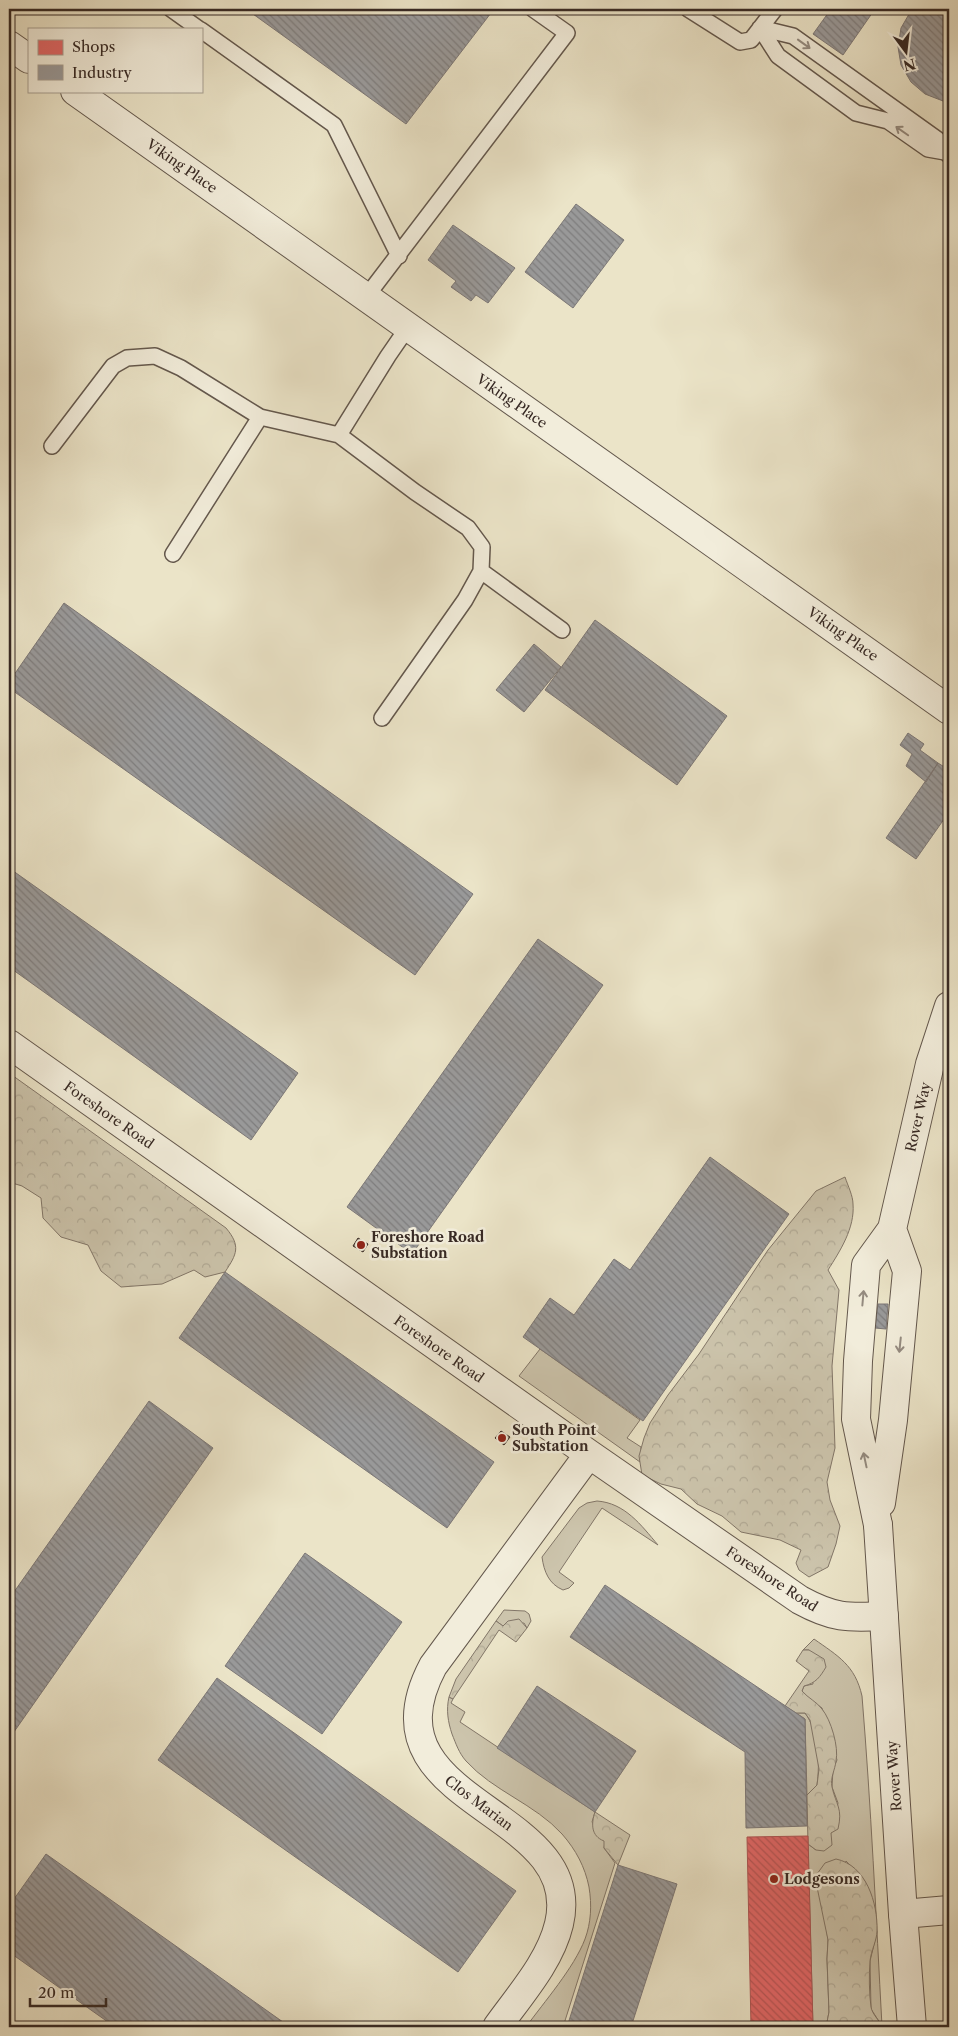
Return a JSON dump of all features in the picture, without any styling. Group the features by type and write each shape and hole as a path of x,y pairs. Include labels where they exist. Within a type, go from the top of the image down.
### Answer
{"street":[{"path":"9,46 28,58"},
{"name":"Viking Place","path":"76,92 949,710"},
{"name":"Rover Way","path":"892,1229 940,1067 949,1006"},
{"name":"Foreshore Road","path":"9,1044 589,1454 800,1600 822,1612 842,1617 884,1616"},
{"path":"878,1525 892,1420 907,1271 892,1229"},
{"path":"878,1525 856,1419 858,1361 866,1265 892,1229"},
{"name":"Clos Marian","path":"497,2027 551,1945 560,1922 559,1890 554,1874 537,1848 455,1787 432,1762 420,1731 419,1699 423,1684 432,1666 589,1454"},
{"name":"Rover Way","path":"878,1525 912,2027"},
{"path":"903,1914 949,1910"}],"lane":[{"path":"171,9 199,28"},
{"path":"366,297 567,33 533,9"},
{"path":"688,9 740,42 751,40 775,9"},
{"path":"760,28 793,36 937,140 947,154"},
{"path":"760,28 778,56 856,113 888,121 928,149 947,154"},
{"path":"202,30 334,125 398,256"},
{"path":"339,434 408,327"},
{"path":"52,446 113,366 127,358 155,356 181,368 260,417 339,434 415,492 468,528 482,547 481,571 465,600 382,718"},
{"path":"174,554 260,417"},
{"path":"481,571 562,630"}],"path":[{"path":"9,1879 14,1895 9,1903"}],"green space":[{"path":"9,1073 226,1228 234,1240 236,1250 225,1272 205,1277 194,1270 162,1284 121,1287 101,1271 88,1245 61,1237 43,1218 41,1198 22,1186 9,1182"},
{"path":"845,1177 853,1201 852,1222 846,1239 828,1270 839,1290 832,1366 835,1448 827,1482 830,1500 840,1526 828,1567 809,1577 799,1570 796,1563 801,1550 780,1540 741,1532 722,1516 697,1504 681,1489 661,1484 642,1475 639,1456 650,1423 668,1395 699,1354 768,1250 816,1191"},
{"path":"540,1349 640,1420 627,1438 641,1447 640,1462 519,1376"},
{"path":"597,1501 616,1506 632,1516 658,1545 602,1508 559,1572 574,1583 569,1588 563,1590 548,1577 542,1557 579,1508 587,1503"},
{"path":"504,1610 525,1611 529,1614 531,1621 527,1628 524,1623 503,1626 496,1621"},
{"path":"519,1619 527,1628 516,1642 499,1630 453,1699 449,1697 456,1679 496,1621 503,1626 508,1621"},
{"path":"814,1639 838,1656 855,1676 862,1696 877,1930 865,1881 846,1861 825,1919 828,1940 829,2012 826,2027 813,2027 808,1844 816,1850 831,1833 838,1803 832,1787 833,1769 837,1760 822,1708 802,1691 804,1686 813,1684 809,1650 803,1650"},
{"path":"803,1650 809,1650 824,1659 826,1667 822,1674 815,1681 804,1686 802,1691 825,1714 834,1734 837,1755 832,1784 840,1816 838,1829 831,1833 832,1845 824,1851 816,1850 808,1844 807,1795 817,1785 819,1769 810,1720 805,1713 796,1713 785,1706 809,1671 796,1661"},
{"path":"449,1697 453,1699 451,1703 465,1712 460,1722 595,1812 592,1822 605,1841 604,1848 615,1863 563,2027 526,2027 566,1973 585,1939 589,1927 591,1907 589,1887 585,1873 572,1846 551,1823 489,1781 477,1772 464,1758 456,1745 449,1725"},
{"path":"796,1713 805,1713 816,1738 817,1785 807,1795 805,1719"},
{"path":"595,1812 630,1835 618,1865 604,1848 604,1841 594,1833 593,1821"},
{"path":"836,1859 855,1869 862,1877 872,1897 877,1920 877,1931 870,1961 870,1996 872,2010 882,2027 826,2027 829,2012 828,1940 817,1887 817,1874 825,1863"},
{"path":"877,1933 882,2026 871,2009 870,1961"}],"building: Shops":[{"path":"808,1836 813,2027 751,2027 747,1837"}],"building: Industry":[{"path":"246,9 494,9 406,124"},
{"path":"831,9 875,9 843,55 813,34"},
{"path":"912,9 949,9 949,101 943,101 925,94 911,82 901,65 898,47 901,28"},
{"path":"576,204 624,240 573,308 525,272"},
{"path":"453,225 515,268 488,303 476,295 471,301 451,287 456,281 428,260"},
{"path":"64,603 473,894 415,975 9,688 9,682"},
{"path":"595,620 727,716 677,785 545,690"},
{"path":"534,644 561,667 524,712 496,690"},
{"path":"908,733 924,744 920,750 938,763 926,782 906,766 912,754 900,745"},
{"path":"938,763 949,770 949,812 916,859 886,838"},
{"path":"9,868 298,1073 251,1140 9,967"},
{"path":"538,939 603,985 412,1254 347,1207"},
{"path":"710,1157 789,1214 643,1421 523,1337 550,1298 574,1315 614,1259 630,1270"},
{"path":"225,1272 494,1462 447,1528 179,1338"},
{"path":"878,1304 888,1304 886,1329 875,1328"},
{"path":"149,1401 213,1448 9,1739 9,1599"},
{"path":"305,1553 402,1622 322,1734 225,1666"},
{"path":"605,1585 805,1719 807,1826 746,1828 745,1752 570,1637"},
{"path":"217,1678 516,1891 458,1972 158,1760"},
{"path":"537,1686 636,1751 595,1812 497,1748"},
{"path":"46,1854 290,2027 115,2027 9,1952 9,1906"},
{"path":"618,1865 677,1884 631,2027 567,2027"}],"building: Other":[{"name":"Foreshore Road Substation","path":"358,1238 368,1244 363,1252 353,1246"},
{"name":"South Point Substation","path":"501,1431 510,1437 504,1445 495,1438"}],"place":[{"name":"Foreshore Road Substation","path":"361,1245"},
{"name":"South Point Substation","path":"502,1438"},
{"name":"Lodgesons","path":"774,1879"}]}
